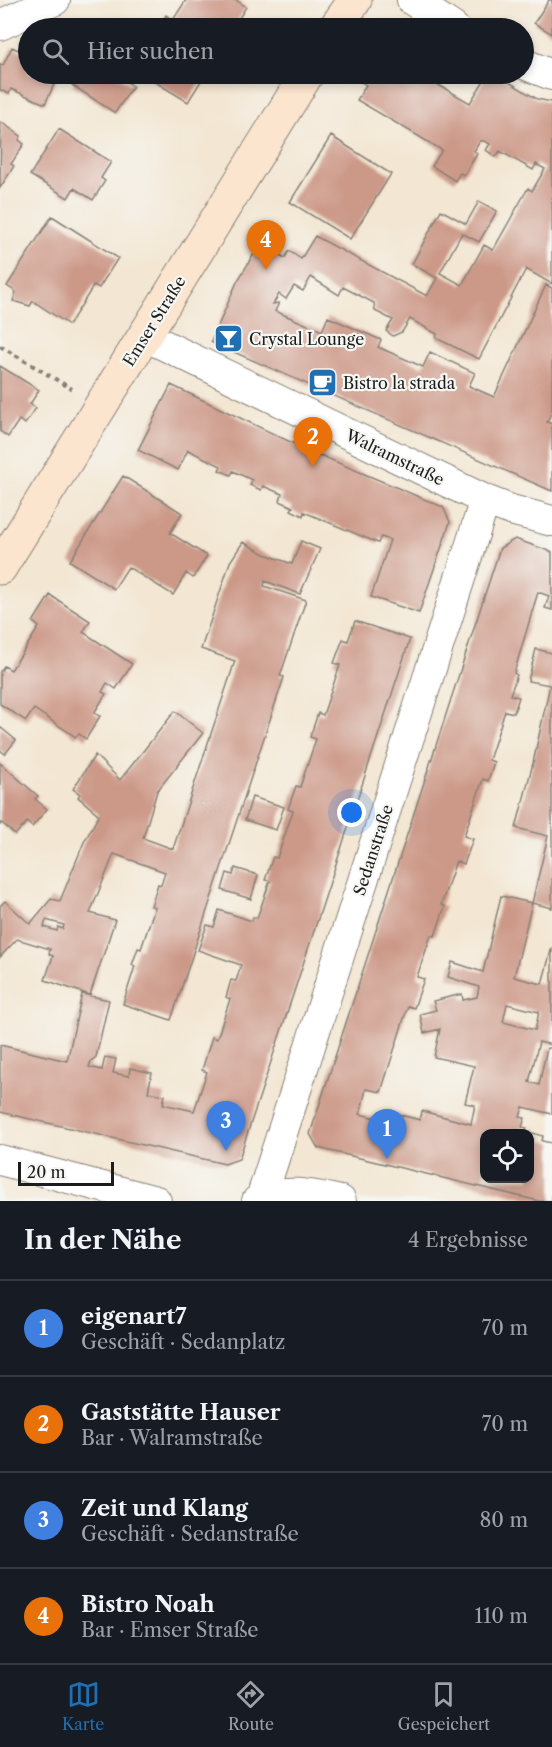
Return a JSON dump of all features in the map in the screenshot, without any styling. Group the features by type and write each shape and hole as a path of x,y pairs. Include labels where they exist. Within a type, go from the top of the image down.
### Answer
{"street":[{"path":"0,25 55,0"},
{"path":"342,18 355,0"},
{"path":"412,0 438,18"},
{"path":"534,68 552,75"},
{"name":"Emser Straße","path":"0,568 301,84"},
{"name":"Walramstraße","path":"145,336 485,500 552,521"},
{"name":"Sedanstraße","path":"259,1200 485,500"},
{"path":"0,1160 156,1201"},
{"path":"259,1200 298,1193 341,1201"}],"path":[{"path":"0,346 101,407"}],"building":[{"path":"186,0 236,0 246,7 239,18 174,18"},
{"path":"549,0 552,0 552,34 534,23"},
{"path":"12,47 18,50 18,84 54,84 45,104 11,89 9,94 0,90 0,64 3,65"},
{"path":"130,84 133,86 115,113 72,85"},
{"path":"158,84 199,84 188,102"},
{"path":"364,84 437,84 470,103 482,84 512,84 537,99 552,102 552,284 526,269 479,359 436,338 437,334 410,319 402,332 393,336 386,331 393,320 375,311 374,303 343,287 339,295 311,277 303,291 294,286 286,299 279,294 273,304 279,303 275,311 322,331 328,317 381,340 378,347 423,367 430,352 475,373 469,386 494,397 546,285 552,288 552,411 547,422 552,424 552,491 211,342 237,282 260,244 285,258 289,251 301,259 315,236 427,296 437,278 412,264 441,210 466,224 479,201 497,211 479,242 462,233 440,273 462,285 484,245 493,250 528,188 532,191 545,169 536,164 533,170 500,151 496,157 486,150 490,144 480,141 474,151 477,154 464,175 460,173 455,181 432,166 442,150 357,100"},
{"path":"1,122 21,136 19,140 24,144 11,164 14,166 0,188"},
{"path":"59,129 111,162 101,178 105,181 93,200 74,188 68,198 30,175"},
{"path":"331,136 391,174 350,239 290,202"},
{"path":"52,216 118,258 99,288 94,285 69,325 33,301 30,306 13,301 16,292 7,286"},
{"path":"0,366 39,390 30,404 36,408 25,424 19,420 8,437 0,431"},
{"path":"171,385 303,448 443,507 450,522 419,613 371,597 390,540 381,537 378,543 304,512 303,516 291,510 293,507 280,501 282,494 263,486 261,490 250,485 252,480 233,471 231,475 219,470 221,466 188,450 178,470 138,450"},
{"path":"123,476 182,513 170,533 207,556 193,578 186,573 173,595 128,567 114,589 70,561"},
{"path":"515,539 552,552 552,610 545,608 549,596 538,592 514,673 517,675 510,695 519,697 514,713 505,711 489,760 494,762 488,781 483,779 464,836 473,839 464,864 456,861 441,905 445,906 435,936 431,935 417,977 424,979 414,1008 408,1006 381,1092 366,1089 360,1114 383,1120 385,1111 420,1120 422,1111 471,1124 475,1105 465,1103 474,1066 434,1057 440,1029 424,1033 420,1014 436,1010 433,1001 462,994 463,1000 477,997 479,987 448,977 452,962 483,972 501,896 532,903 514,977 542,984 552,947 552,1045 539,1042 529,1082 539,1085 547,1048 552,1048 552,1114 523,1107 520,1117 525,1118 522,1127 527,1129 480,1129 480,1183 534,1183 534,1133 543,1136 542,1141 552,1143 552,1201 539,1201 318,1148 310,1134 500,548","holes":["507,1004 539,1012 535,1030 503,1022"]},
{"path":"301,541 320,549 300,594 265,581 264,586 306,600 280,676 284,677 171,1020 123,1004 135,966 132,965 138,948 141,949 155,907 151,906 158,884 161,885 165,872 114,854 90,913 115,920 90,995 45,980 53,956 49,954 50,949 17,939 0,957 0,906 5,901 30,924 51,899 60,901 84,842 99,815 78,797 80,794 73,789 95,755 120,780 175,711 203,733 157,791 143,838 173,849 235,661 201,649 230,562 243,542 265,554 292,564","holes":["46,920 64,925 63,929 58,927 57,931 44,927"]},
{"path":"50,595 90,621 83,632 132,664 116,689 107,683 102,692 106,694 94,713 100,716 86,739 79,734 76,737 34,709 26,721 0,704 0,672 4,666 11,670 23,652 39,627 33,622"},
{"path":"355,621 410,639 239,1159 225,1164 0,1112 0,1045 67,1061 82,994 109,1000 96,1057 91,1061 89,1067 102,1070 105,1057 116,1059 113,1073 129,1076 130,1068 152,1073 148,1092 165,1095 163,1104 194,1111 207,1072 202,1070 212,1037 217,1039 230,999 226,997 231,980 236,981 241,965 198,950 207,925 214,927 219,910 252,921 253,917 257,918 270,881 265,880 273,857 277,858 293,811 288,809 296,786 300,787 316,739 310,737 318,713 323,715 340,665 334,663 343,639 348,641"},
{"path":"536,649 552,653 552,908 532,903 548,836 516,828 550,685 528,681"},
{"path":"0,727 16,740 5,754 0,750"},
{"path":"0,763 38,796 35,799 47,809 32,827 27,822 15,835 2,823 0,825"},
{"path":"252,797 284,807 276,830 245,820"},
{"path":"235,868 258,875 251,899 222,890 227,873 233,875"}],"place":[{"name":"Bistro Noah","path":"266,270"},
{"name":"Crystal Lounge","path":"228,339"},
{"name":"Bistro la strada","path":"322,383"},
{"name":"Gaststätte Hauser","path":"313,467"},
{"name":"Zeit und Klang","path":"226,1151"},
{"name":"eigenart7","path":"387,1159"}]}
